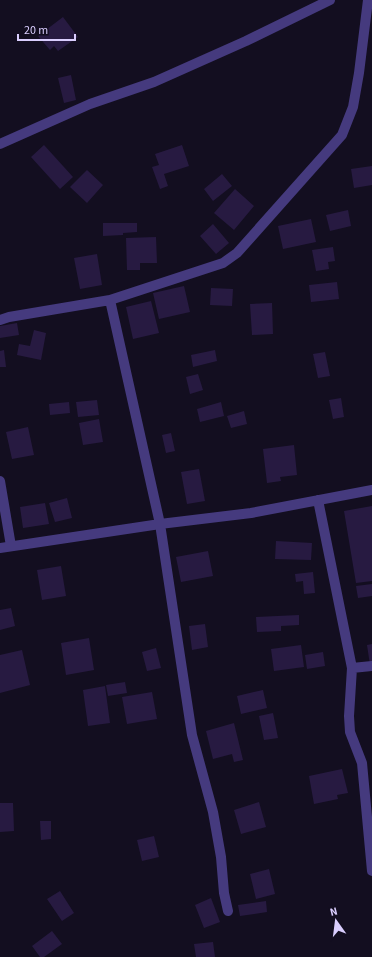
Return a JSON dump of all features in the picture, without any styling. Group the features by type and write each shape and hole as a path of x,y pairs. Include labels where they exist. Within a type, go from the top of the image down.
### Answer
{"street":[{"path":"0,144 90,104 154,82 246,41 330,0"},
{"path":"0,320 9,317 110,300 223,264 237,253 278,205 342,135 353,107 359,73 368,0"},
{"path":"110,300 160,524 192,736 213,812 221,857 224,893 228,911"},
{"path":"0,481 11,546"},
{"path":"0,548 160,524 251,513 372,490"},
{"path":"318,500 352,668 349,716 350,732 362,763 372,871"},
{"path":"352,668 372,666"}],"building":[{"path":"63,17 78,37 58,51 54,46 50,50 38,36"},
{"path":"71,75 76,100 64,103 58,78"},
{"path":"44,145 73,177 60,189 31,157"},
{"path":"182,145 189,166 164,174 168,186 160,189 152,167 159,165 155,154"},
{"path":"372,166 372,185 354,188 351,169"},
{"path":"87,170 103,185 87,203 70,187"},
{"path":"222,174 232,186 213,201 204,189"},
{"path":"235,189 254,206 234,230 214,213"},
{"path":"348,210 351,226 330,231 326,215"},
{"path":"311,219 316,242 283,249 278,226"},
{"path":"103,223 137,223 137,232 123,233 123,235 103,236"},
{"path":"213,224 229,243 216,254 200,236"},
{"path":"156,237 157,263 140,263 140,270 127,270 126,238"},
{"path":"333,247 335,261 328,262 329,269 316,271 312,250"},
{"path":"97,254 102,285 80,289 74,258"},
{"path":"337,282 339,299 311,302 309,285"},
{"path":"184,286 190,312 159,319 153,293"},
{"path":"211,288 233,289 232,306 210,305"},
{"path":"151,301 159,333 133,339 126,307"},
{"path":"272,303 273,334 252,335 250,304"},
{"path":"17,323 19,335 0,338 0,326"},
{"path":"34,330 46,333 41,360 17,355 19,344 30,346"},
{"path":"4,350 6,367 0,367 0,351"},
{"path":"215,350 217,361 193,367 191,355"},
{"path":"325,352 330,376 318,378 313,354"},
{"path":"198,374 203,390 190,394 186,377"},
{"path":"341,398 344,417 333,419 329,400"},
{"path":"97,400 99,415 78,417 76,402"},
{"path":"69,402 70,413 50,415 49,404"},
{"path":"221,402 224,416 200,422 197,409"},
{"path":"244,411 247,424 231,428 227,416"},
{"path":"99,419 103,442 83,445 79,423"},
{"path":"28,427 34,455 12,459 6,432"},
{"path":"171,433 175,451 166,453 162,435"},
{"path":"294,445 297,475 280,477 281,481 267,483 263,449"},
{"path":"199,469 205,501 187,504 181,472"},
{"path":"67,498 72,518 55,522 49,503"},
{"path":"45,503 49,524 23,528 20,507"},
{"path":"372,506 372,581 356,583 344,511"},
{"path":"276,541 312,543 311,560 275,559"},
{"path":"208,551 213,576 181,582 176,557"},
{"path":"61,566 66,596 42,600 37,570"},
{"path":"313,572 315,593 304,594 303,581 296,582 295,574"},
{"path":"372,584 372,596 358,598 356,586"},
{"path":"11,608 15,626 0,630 0,610"},
{"path":"299,615 299,625 281,626 281,631 257,632 256,617"},
{"path":"205,624 208,647 192,650 189,626"},
{"path":"89,638 94,670 66,675 61,643"},
{"path":"372,644 372,665 370,665 367,645"},
{"path":"301,645 304,667 274,671 271,649"},
{"path":"156,648 161,668 147,671 142,652"},
{"path":"22,650 30,685 0,693 0,655"},
{"path":"323,652 325,666 307,669 305,655"},
{"path":"125,682 127,693 108,696 106,685"},
{"path":"105,686 110,723 88,726 83,690"},
{"path":"263,690 267,708 241,714 237,696"},
{"path":"152,692 157,719 127,724 122,697"},
{"path":"273,713 278,738 264,740 259,716"},
{"path":"234,723 243,760 234,762 232,754 213,759 206,731"},
{"path":"342,769 348,793 337,795 338,799 314,804 309,776"},
{"path":"259,802 266,827 241,834 234,810"},
{"path":"0,803 13,803 14,831 0,832"},
{"path":"40,821 51,821 51,839 41,840"},
{"path":"154,836 159,857 142,861 137,840"},
{"path":"269,869 275,894 256,899 250,874"},
{"path":"60,891 74,913 62,921 47,899"},
{"path":"211,898 220,922 204,928 195,905"},
{"path":"266,901 267,912 240,916 238,905"},
{"path":"52,931 62,944 44,957 40,957 32,946"},
{"path":"213,942 215,957 196,957 194,944"}]}
